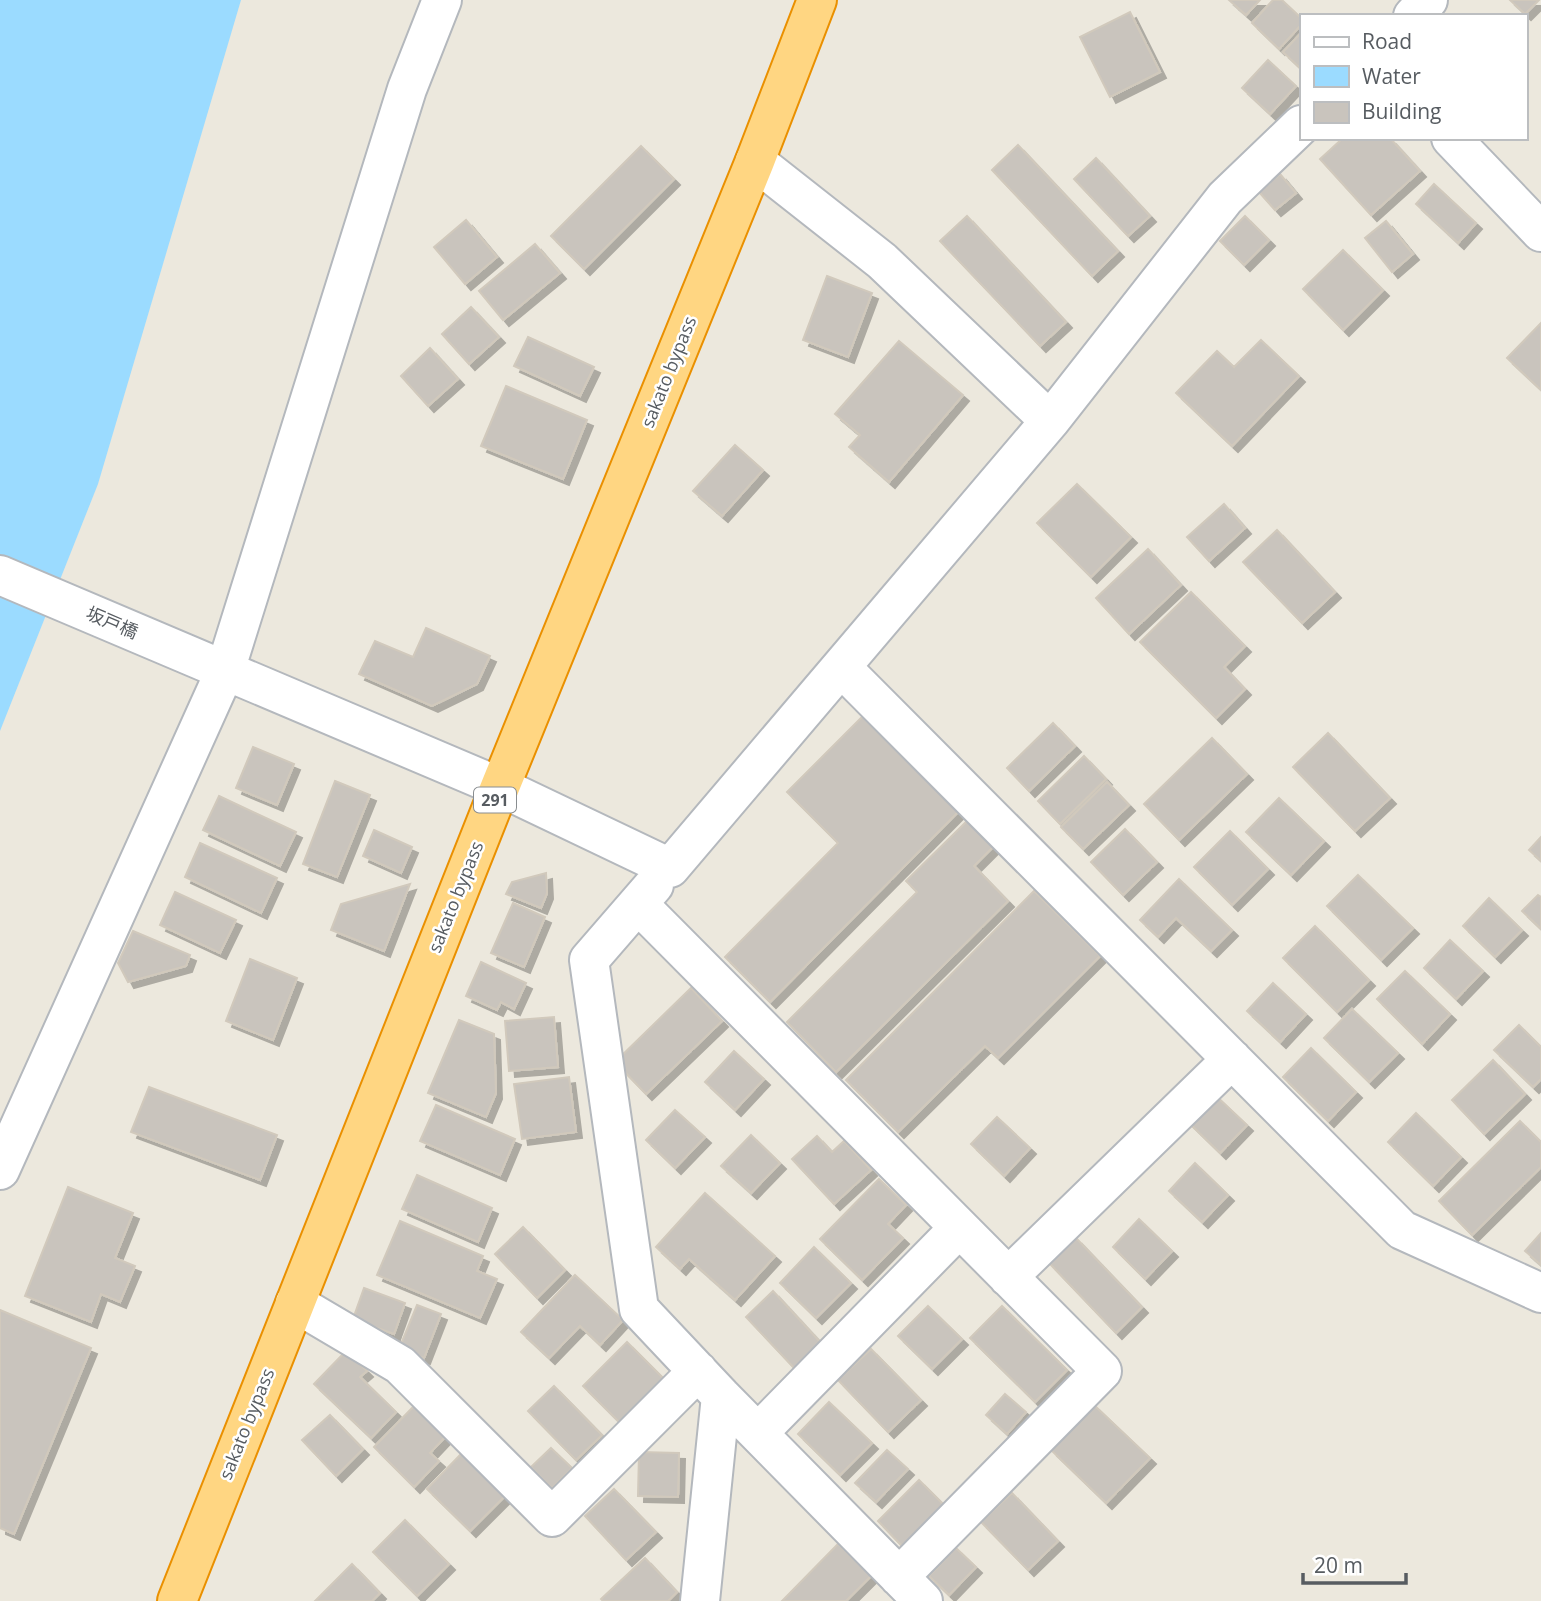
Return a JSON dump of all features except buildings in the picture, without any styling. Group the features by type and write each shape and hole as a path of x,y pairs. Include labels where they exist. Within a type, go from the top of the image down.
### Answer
{"highway":[{"name":"sakato bypass","path":"177,1601 500,788 755,161 817,0"}],"street":[{"path":"0,1170 225,671 407,89 442,0"},
{"path":"1415,14 1429,0"},
{"path":"638,904 1102,1371 911,1589 639,1309 589,960 842,668 1050,421 1225,198 1300,126"},
{"path":"1453,140 1541,232"},
{"path":"755,161 882,261 1050,421"},
{"name":"坂戸橋","path":"0,575 500,788 670,868"},
{"path":"842,668 1402,1230 1541,1293"},
{"path":"1008,1277 1232,1059"},
{"path":"758,1433 959,1228"},
{"path":"295,1303 400,1365 552,1517 709,1383"},
{"path":"700,1601 709,1383"}],"water":[{"path":"0,0 241,0 98,484 0,731"}]}
